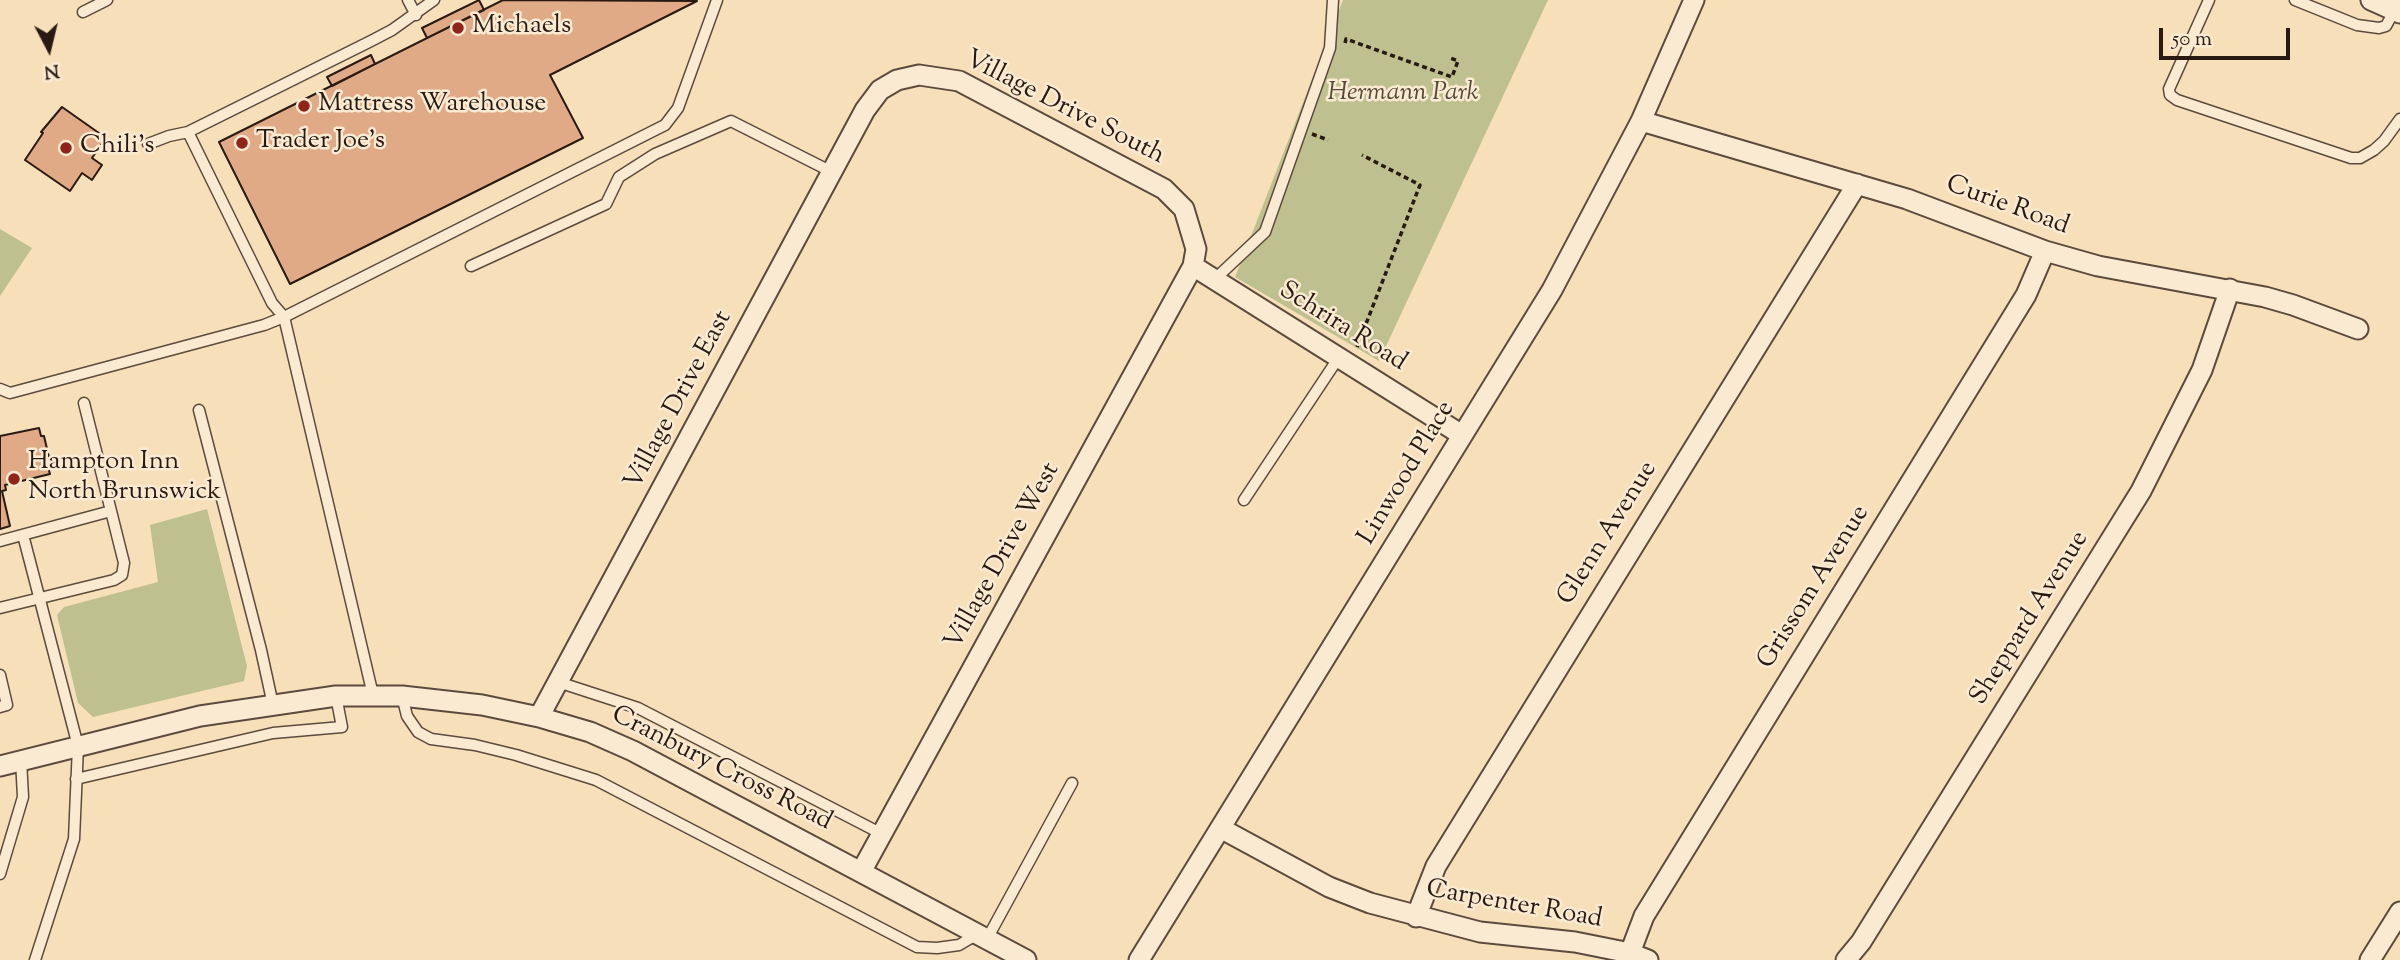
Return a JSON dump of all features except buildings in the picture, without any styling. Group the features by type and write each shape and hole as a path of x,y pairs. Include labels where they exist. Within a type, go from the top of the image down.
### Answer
{"street":[{"name":"Linwood Place","path":"1139,960 1552,290 1641,121 1694,0"},
{"path":"2371,0 2398,8"},
{"name":"Village Drive South","path":"865,110 880,90 897,80 919,75 959,80 1164,189 1184,209 1196,249 1193,266"},
{"name":"Village Drive East","path":"539,717 865,110"},
{"name":"Curie Road","path":"1641,121 1908,199 2045,251 2098,266 2230,289 2294,305 2358,329"},
{"name":"Glenn Avenue","path":"1416,916 1436,866 1857,184"},
{"name":"Grissom Avenue","path":"1639,957 1644,916 2026,295 2045,251"},
{"name":"Schrira Road","path":"1193,266 1348,352 1462,435"},
{"name":"Village Drive West","path":"861,872 1193,266"},
{"name":"Sheppard Avenue","path":"1846,960 1861,942 2141,491 2202,370 2230,289"},
{"name":"Cranbury Cross Road","path":"0,766 200,716 336,696 402,695 461,702 539,717 590,732 633,751 1026,960"},
{"name":"Carpenter Road","path":"1222,829 1329,887 1416,916 1480,932 1575,942 1639,957"},
{"path":"2370,960 2400,912"}],"lane":[{"path":"83,12 107,0"},
{"path":"408,0 416,15"},
{"path":"148,144 188,132 392,30 434,0"},
{"path":"0,389 10,393 264,325 665,125 678,108 717,0"},
{"path":"1215,279 1265,232 1330,48 1333,0"},
{"path":"2209,0 2169,89 2170,95 2177,100 2351,158 2360,158 2374,150 2400,119"},
{"path":"2295,0 2357,25 2368,26 2386,26 2398,8"},
{"path":"471,266 606,204 619,177 655,154 731,121 832,172"},
{"path":"188,132 272,303 284,317 373,695"},
{"path":"1244,500 1348,352"},
{"path":"0,608 114,580 122,575 124,563 84,403"},
{"path":"199,410 261,650 272,705"},
{"path":"0,541 111,511"},
{"path":"23,535 78,746 74,839 35,960"},
{"path":"0,675 7,705 0,707"},
{"path":"558,682 638,708 882,834"},
{"path":"402,695 407,716 418,732 431,739 475,745 516,755 596,780 917,947 959,945 982,936 1072,783"},
{"path":"76,779 272,733 342,727 336,696"},
{"path":"0,874 23,797 20,760"}],"path":[{"path":"1341,52 1346,39 1452,77 1458,61 1450,58"},
{"path":"1312,127 1310,133 1328,140"},
{"path":"1348,352 1420,185 1362,155"}],"green space":[{"name":"Hermann Park","path":"1343,0 1548,0 1379,361 1235,277"},
{"path":"0,229 32,248 0,296"},
{"path":"207,509 247,666 244,681 93,717 78,703 57,615 64,607 158,582 150,525"}],"place":[{"name":"Michaels","path":"458,28"},
{"name":"Mattress Warehouse","path":"304,106"},
{"name":"Trader Joe's","path":"242,143"},
{"name":"Chili's","path":"66,148"},
{"name":"Hampton Inn North Brunswick","path":"14,479"}]}
